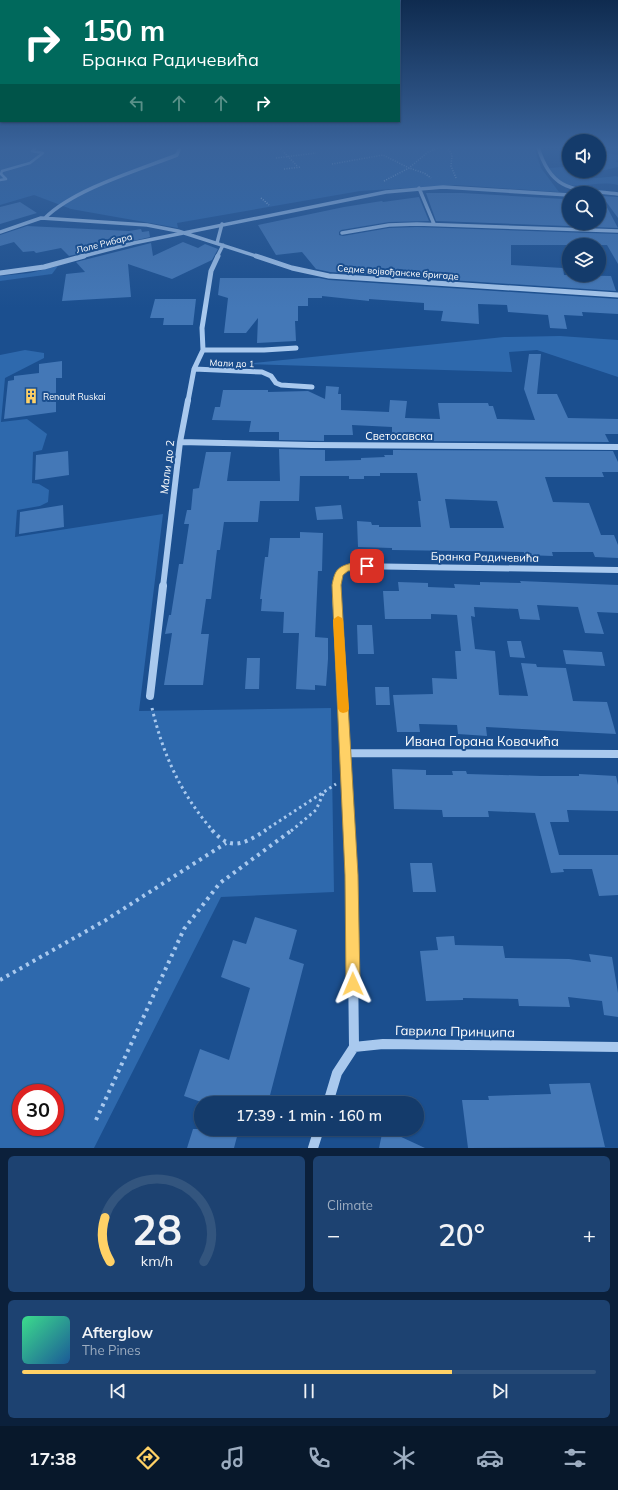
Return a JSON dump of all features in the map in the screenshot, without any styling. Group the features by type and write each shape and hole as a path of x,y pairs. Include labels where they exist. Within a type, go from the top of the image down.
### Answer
{"street":[{"path":"0,232 37,219 45,218 54,209 70,201"},
{"name":"Лоле Рибара","path":"0,273 44,267 126,245 184,232 341,201"},
{"path":"424,201 434,224"},
{"name":"Седме војвођанске бригаде","path":"45,218 135,224 184,232 292,268 329,276 618,295"},
{"path":"217,243 222,224"},
{"path":"342,233 389,225 434,224 618,231"},
{"name":"Мали до 2","path":"150,696 180,442 194,369 203,350 202,328 211,270 223,246"},
{"path":"203,350 264,350 296,348"},
{"name":"Мали до 1","path":"194,369 262,372 271,376 276,384 312,386"},
{"name":"Светосавска","path":"180,442 311,445 618,447"},
{"name":"Бранка Радичевића","path":"346,753 336,585 339,573 344,568 352,566 618,570"},
{"path":"330,1096 337,1073 354,1047 352,875 346,753"},
{"name":"Ивана Горана Ковачића","path":"346,753 618,754"},
{"name":"Гаврила Принципа","path":"354,1047 383,1044 618,1047"},
{"path":"313,1148 317,1136"}],"path":[{"path":"150,696 156,729 179,785 196,813 222,841 234,845 256,836 346,776"},
{"path":"96,1120 184,929 220,883 307,819 316,810 324,792"},
{"path":"0,980 106,920 227,843"}],"shaded area":[{"path":"0,201 15,201 0,205"},
{"path":"49,201 305,201 177,223 178,228 71,209"},
{"path":"58,266 52,274 0,281 0,276 30,273"},
{"path":"560,336 618,340 618,377 537,350 509,352 512,372 244,364 504,337"},
{"path":"25,350 44,353 44,358 5,378 1,422 27,419 47,434 42,450 33,452 32,483 39,484 49,490 48,502 40,506 17,510 15,537 163,514 139,711 331,708 334,892 221,897 94,1148 0,1148 0,355"}],"building":[{"path":"382,201 420,201 429,221 389,222 341,230 339,235 343,236 389,228 417,227 618,234 618,264 606,245 606,238 562,238 562,245 511,245 511,265 562,268 562,282 606,282 606,276 611,276 616,291 330,272 316,269 302,252 276,255 258,225 344,207"},
{"path":"429,201 562,201 562,226 436,221"},
{"path":"606,201 618,201 618,218"},
{"path":"20,202 37,213 0,224 0,207"},
{"path":"606,205 618,228 606,228"},
{"path":"27,226 129,231 141,229 142,232 149,231 150,237 69,256 61,248 36,253 34,251 23,252 14,242 0,246 0,235"},
{"path":"183,242 198,248 205,244 218,249 212,260 172,279 128,264 131,297 62,301 66,274 85,272 76,262 151,243 153,256"},
{"path":"220,278 319,278 329,280 618,299 618,314 582,312 583,316 564,315 567,329 550,328 548,315 508,312 507,305 478,304 479,324 441,321 443,311 424,310 424,303 369,299 369,301 322,296 322,298 308,298 308,306 298,306 298,321 295,321 296,341 257,343 258,318 246,333 224,333 228,298 218,295"},
{"path":"155,299 196,299 193,325 163,325 164,318 150,318"},
{"path":"529,354 541,354 537,394 557,394 568,418 618,419 618,434 605,434 609,442 392,441 392,427 352,425 353,435 324,435 324,441 279,440 279,432 249,432 251,421 212,420 215,407 220,407 223,390 268,390 268,392 308,391 325,399 326,386 339,387 338,394 341,394 341,410 389,412 390,400 407,401 405,418 440,419 438,403 488,403 489,406 493,406 497,419 535,420 524,389"},
{"name":"Renault Ruskai","path":"62,361 62,378 56,378 56,412 4,419 8,381 14,380 14,376 39,373 39,364"},
{"path":"279,449 325,450 325,461 361,460 361,458 385,457 384,455 393,455 393,450 613,451 618,462 618,472 602,472 604,477 545,477 553,502 589,503 601,535 614,535 618,545 618,558 595,557 593,552 552,552 553,556 524,555 524,552 392,550 392,548 358,547 357,521 371,522 372,525 379,525 379,527 421,527 418,501 421,501 417,473 380,473 380,476 364,476 364,479 349,479 349,476 300,476 299,501 260,501 258,522 224,522 220,550 217,550 211,599 206,599 201,634 209,634 203,685 164,685 172,633 165,634 169,615 171,615 179,564 183,564 189,524 184,524 187,510 191,510 193,489 199,488 206,452 231,452 227,481 280,481","holes":["445,499 497,501 504,528 450,528"]},
{"path":"68,451 69,475 35,480 36,455"},
{"path":"63,505 64,527 19,534 20,512"},
{"path":"341,505 343,519 317,520 315,507"},
{"path":"300,532 323,533 322,571 318,571 315,637 328,638 328,659 326,686 315,685 315,690 296,689 299,633 283,633 284,612 261,611 262,599 260,599 265,557 268,557 270,538 300,538"},
{"path":"520,581 618,585 618,613 597,612 604,634 585,633 578,607 537,605 540,620 520,619 518,609 474,607 475,617 471,616 475,649 495,651 499,695 528,696 521,663 536,664 537,667 566,668 573,701 607,702 616,734 486,727 487,736 458,734 457,725 419,724 420,732 397,732 393,695 433,694 432,678 457,679 455,651 461,651 457,615 431,614 431,619 385,619 383,591 399,591 398,582 428,583 428,587 455,588 454,584 480,585 480,582 521,583"},
{"path":"357,625 372,625 374,654 358,654"},
{"path":"507,641 521,641 525,658 510,657"},
{"path":"563,650 602,652 605,666 566,664"},
{"path":"247,658 260,658 259,689 245,689"},
{"path":"375,687 389,687 390,705 376,705"},
{"path":"392,769 426,770 426,775 453,775 452,771 466,771 467,774 579,776 579,774 616,776 618,785 618,811 567,810 569,822 550,822 559,855 618,855 618,895 599,896 592,869 563,869 564,872 551,873 535,813 488,811 489,817 443,817 442,810 394,809"},
{"path":"410,863 432,863 436,892 413,892"},
{"path":"255,917 297,930 289,959 304,964 270,1096 194,1096 194,1100 184,1096 200,1049 229,1060 250,988 221,977 233,940 246,944"},
{"path":"454,936 455,945 503,946 505,958 569,959 591,962 589,954 612,957 618,993 618,1017 604,1015 602,1001 568,997 570,1007 519,1006 518,999 463,998 463,1000 426,1001 420,951 438,950 436,937"},
{"path":"590,1083 605,1147 468,1148 462,1100 489,1100 488,1096 551,1094 549,1084"},
{"path":"193,1129 194,1136 237,1136 234,1148 187,1148"},
{"path":"382,1136 399,1136 425,1148 379,1148"}],"slow traffic":[{"path":"338,620 343,709"}],"place":[{"name":"Renault Ruskai","path":"31,396"}],"route":[{"path":"353,984 352,875 336,585 339,573 344,568 352,566 367,566"}]}
